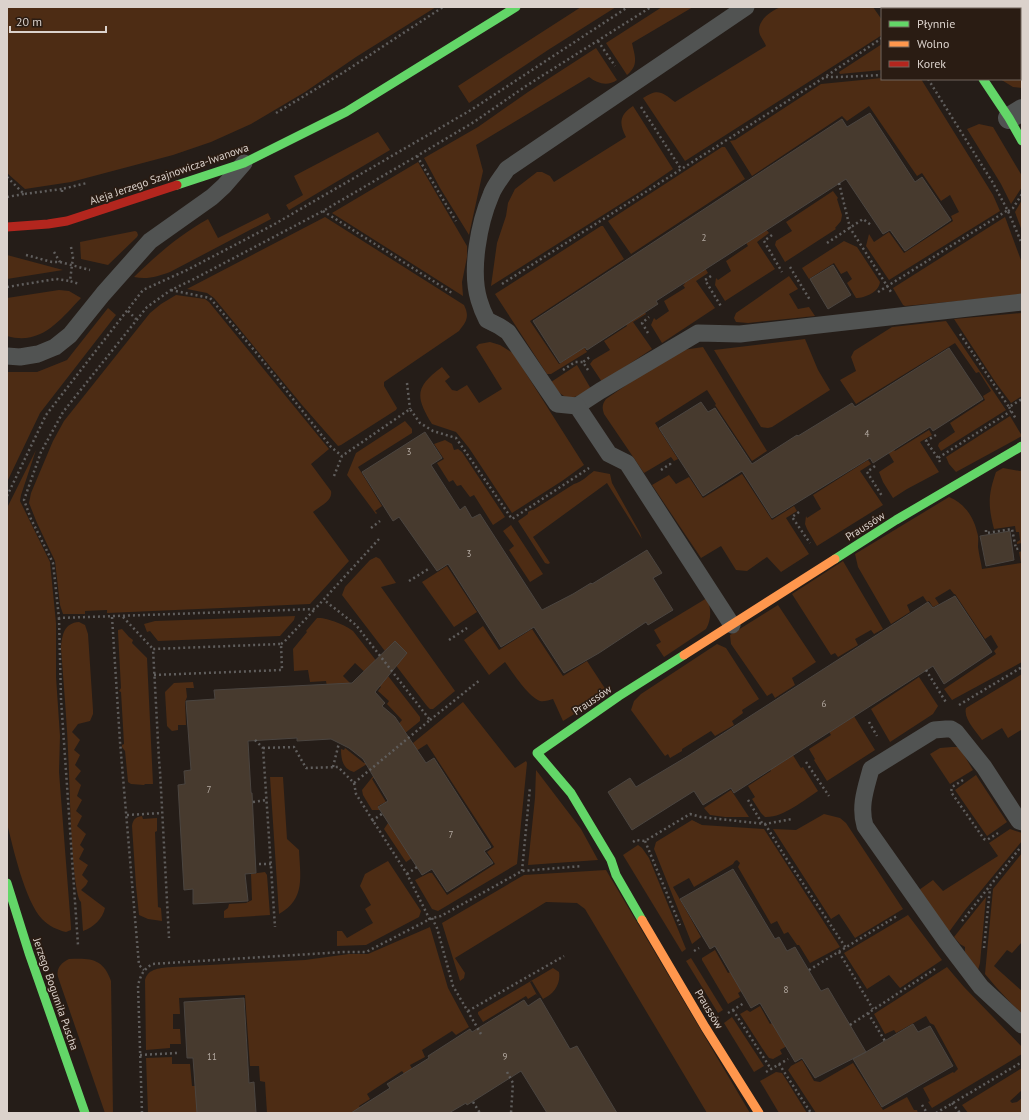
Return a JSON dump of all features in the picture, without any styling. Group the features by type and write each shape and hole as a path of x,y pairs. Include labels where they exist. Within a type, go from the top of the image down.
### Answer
{"street":[{"name":"Aleja Jerzego Szajnowicza-Iwanowa","path":"7,227 67,221 244,163 346,112 516,7"},
{"path":"984,80 1015,114 1022,141"},
{"name":"Praussów","path":"759,1113 705,1027 616,875 611,860 571,794 537,753 619,696 896,520 1022,446"},
{"name":"Jerzego Bogumiła Puscha","path":"7,883 29,954 85,1113"}],"lane":[{"path":"746,7 507,169 491,194 476,247 475,272 478,299 487,320 508,332 557,404 577,406 612,383 698,333 740,334 1022,302"},
{"path":"7,356 20,357 38,354 55,347 70,335 103,294 150,241 212,197 244,163"},
{"path":"577,406 609,454 627,463 732,625"},
{"path":"1022,822 1019,821 984,766 956,732 950,729 934,730 871,769 863,798 862,818 865,826 981,987 1022,1025"}],"path":[{"path":"274,115 443,7"},
{"path":"7,496 46,415 143,290 186,270 273,225 410,146 471,110 628,7"},
{"path":"78,944 62,706 59,618 53,563 31,519 24,500 41,452 62,412 147,306 171,290 323,212 474,122 526,86 651,7"},
{"path":"323,212 464,300 478,299 825,77 881,39"},
{"path":"825,77 881,75"},
{"path":"929,80 1008,210 1022,244"},
{"path":"417,156 467,240 476,247"},
{"path":"7,177 24,194"},
{"path":"7,197 62,189 91,182"},
{"path":"839,183 850,228 904,315"},
{"path":"874,295 1013,208 1022,194"},
{"path":"827,243 864,219 871,225"},
{"path":"772,235 764,241 782,272"},
{"path":"70,244 73,257 70,281"},
{"path":"22,254 52,262 60,262"},
{"path":"790,267 797,276"},
{"path":"711,276 705,280 719,304"},
{"path":"7,287 56,279 70,281 82,286"},
{"path":"171,290 210,298 259,356 331,447 342,456"},
{"path":"949,310 951,320 1009,407 1022,399"},
{"path":"649,318 642,323 649,334"},
{"path":"575,362 583,362 591,356"},
{"path":"583,362 591,376"},
{"path":"407,383 410,409 420,423 434,431 456,438 512,519 609,454"},
{"path":"334,476 342,456 410,409"},
{"path":"936,434 926,441 938,458"},
{"path":"875,466 867,472 896,520"},
{"path":"799,512 792,517 824,566"},
{"path":"371,528 380,521"},
{"path":"986,530 986,533 1012,528 1016,549 1022,548"},
{"path":"153,649 280,644 284,642 324,600 379,539"},
{"path":"409,582 430,568"},
{"path":"324,600 356,625 430,720"},
{"path":"59,618 122,617 315,609"},
{"path":"112,617 120,749 139,965 144,970"},
{"path":"122,617 153,649 169,938"},
{"path":"449,640 467,628"},
{"path":"154,675 282,670 280,644"},
{"path":"995,683 1022,667"},
{"path":"354,783 480,680"},
{"path":"255,740 263,748 275,927"},
{"path":"333,766 339,743"},
{"path":"263,748 294,747 306,768 338,767 354,783 356,794 406,874 437,928 453,986 481,1034"},
{"path":"522,871 532,766 537,753"},
{"path":"806,762 829,796"},
{"path":"965,779 952,787 951,792 984,840 987,840"},
{"path":"253,802 266,800"},
{"path":"748,800 846,948"},
{"path":"127,815 162,813"},
{"path":"372,821 383,814"},
{"path":"664,830 690,814 701,817 764,824 792,819"},
{"path":"645,841 682,931"},
{"path":"946,940 1022,846"},
{"path":"259,864 271,864"},
{"path":"142,1113 138,986 140,975 152,964 343,952 366,952 431,919 441,916 522,871 576,866"},
{"path":"406,874 417,867"},
{"path":"984,949 990,887"},
{"path":"809,970 902,912"},
{"path":"839,952 873,1009"},
{"path":"468,1011 564,956"},
{"path":"850,1025 935,969"},
{"path":"725,1014 744,1003"},
{"path":"733,1010 771,1069"},
{"path":"868,1013 885,1041"},
{"path":"140,1055 177,1053"},
{"path":"766,1071 788,1059"},
{"path":"936,1113 1022,1062"},
{"path":"779,1064 811,1113"},
{"path":"507,1072 513,1083 511,1113"},
{"path":"473,1102 480,1113"},
{"path":"952,1103 960,1113"},
{"path":"922,1105 927,1113"}],"shaded area":[{"path":"7,7 436,7 356,57 305,92 251,124 211,142 173,155 71,182 25,189 7,173"},
{"path":"581,7 616,7 469,103 458,86"},
{"path":"662,7 693,7 632,43 635,64 627,75 606,43"},
{"path":"781,7 873,7 881,19 881,36 685,161 643,98 652,93 660,92 675,102 766,46 759,30 764,18 772,11"},
{"path":"1022,8 1022,53 1021,52"},
{"path":"881,45 881,70 840,74 839,72"},
{"path":"596,48 617,80 606,84 595,81 589,77 476,145 483,171 469,235 440,188 424,158 478,127 528,92"},
{"path":"1021,72 1022,88 1013,87 1002,80 1021,80"},
{"path":"881,78 881,80 922,80 993,195 1000,211 889,280 866,246 869,234 874,242 889,232 904,253 953,221 951,216 959,212 950,195 941,201 922,173 917,176 869,106 847,121 842,116 752,176 730,141 735,140 821,84"},
{"path":"633,106 673,169 641,191 491,286 497,243 506,216 508,203 515,189 537,172 542,172 550,176 554,182 626,137 621,124 625,113"},
{"path":"979,124 993,127 1022,176 1022,187 1011,204 1001,184 967,129"},
{"path":"378,132 390,150 289,210 286,205 303,195 294,176"},
{"path":"722,147 725,147 745,179 631,254 608,221"},
{"path":"418,162 467,246 467,257 462,282 463,296 332,213"},
{"path":"833,191 838,198 837,199 842,215 841,221 835,228 836,229 785,262 775,245 776,241 792,231 786,222"},
{"path":"1022,200 1022,231 1015,212"},
{"path":"268,213 271,219 170,272 148,278 134,277 169,245 208,219 218,238"},
{"path":"325,217 464,305 467,313 465,322 459,331 384,382 384,386 397,408 396,410 338,446 302,405 214,298 207,293 187,289"},
{"path":"1005,217 1022,263 1022,295 903,305 893,288"},
{"path":"603,226 624,259 530,321 559,364 584,347 587,352 551,374 547,374 495,294"},
{"path":"765,228 769,233 757,242 775,269 725,301 715,285 716,278 718,280 731,271 726,261 748,246 745,241"},
{"path":"135,231 138,235 137,237 108,265 81,259 80,242"},
{"path":"844,241 857,247 880,282 877,289 867,296 856,298 847,283 852,279 847,271 841,274 834,263 809,279 802,268"},
{"path":"7,255 63,270 7,279"},
{"path":"705,268 708,273 696,281 715,308 662,343 651,325 654,318 656,320 669,311 664,301 685,288 683,285 685,284 683,282"},
{"path":"789,276 798,289 789,294 798,309 809,307 815,316 748,323 736,322 734,318 736,313"},
{"path":"59,290 69,291 81,298 65,315 49,329 40,334 19,338 7,336 7,298"},
{"path":"176,295 205,299 209,302 329,449 311,464 331,491 330,498 313,512 349,561 310,604 107,613 107,610 85,611 85,614 63,614 60,605 55,561 29,503 31,493 53,441 64,421 150,313"},
{"path":"108,308 116,315 40,413 7,482 7,372 37,372 67,360"},
{"path":"643,309 646,314 633,322 652,349 602,382 590,364 593,360 610,350 604,341 627,326 624,321"},
{"path":"1022,313 1022,396 1011,403 954,319"},
{"path":"946,321 1006,410 941,451 938,446 939,443 955,432 950,423 985,400 983,396 991,391 979,372 976,373 955,343 856,404 840,380 856,371 851,357 854,351 892,327"},
{"path":"805,339 818,370 830,390 772,427 761,427 714,350"},
{"path":"490,342 500,345 513,353 584,465 512,513 469,448 456,432 432,424 423,406 420,392 422,386 427,380 442,367 450,377 445,381 452,390 457,391 467,385 479,403 502,389 476,347 479,344"},
{"path":"703,347 767,451 752,461 715,405 716,404 707,390 655,423 678,459 674,461 671,457 644,473 604,414 604,403 606,399 654,366 683,350"},
{"path":"577,365 591,389 578,396 569,398 560,394 551,382"},
{"path":"1010,416 1022,436 956,472 949,464 946,457"},
{"path":"405,421 412,429 412,433 358,467 382,506 375,511 377,513 376,514 347,475 356,453"},
{"path":"929,430 932,435 920,442 939,472 893,498 883,482 879,472 894,462 888,452 895,451"},
{"path":"445,440 452,444 454,450 458,449 462,452 505,517 493,525 474,495 470,497 461,485 457,486 453,480 449,482 437,463 444,459 434,444"},
{"path":"36,450 20,501 50,562 56,623 56,677 60,736 59,772 71,927 71,930 66,932 47,924 36,911 30,900 20,874 7,823 7,508"},
{"path":"868,460 871,464 860,471 883,505 817,546 805,524 806,516 807,518 821,509 813,495"},
{"path":"1003,468 1020,471 1022,470 1022,543 1017,544 1020,540 1019,532 1016,532 1015,526 994,529 990,507 991,487 996,472"},
{"path":"594,471 610,474 612,483 642,539 607,483 533,537 550,563 545,563 518,521 528,514 528,512 582,480"},
{"path":"742,474 772,520 794,506 797,511 786,518 809,554 781,572 767,557 747,571 736,570 721,546 701,558 652,485 669,475 676,484 689,477 703,498"},
{"path":"949,497 959,502 963,506 971,516 976,526 982,569 1021,563 1019,552 1022,551 1022,662 952,700 944,689 996,654 994,651 998,647 991,635 985,639 955,594 950,589 935,598 939,604 933,607 923,596 907,605 910,612 891,624 858,567 855,554"},
{"path":"511,525 543,574 530,582 509,550 514,546 503,531"},
{"path":"376,557 380,559 396,583 381,587 455,691 433,709 430,709 427,706 342,595 345,587 370,560"},
{"path":"843,561 883,629 874,634 871,630 855,639 858,645 838,657 835,653 831,655 792,594"},
{"path":"447,566 477,612 454,627 422,582"},
{"path":"707,598 710,614 706,629 664,657 656,645 661,642 654,630"},
{"path":"778,605 816,662 792,678 795,685 775,698 772,693 767,696 731,644 730,635"},
{"path":"295,616 294,620 280,636 158,641 150,631 147,632 144,624 155,621"},
{"path":"317,618 336,622 353,631 420,717 420,721 367,764 354,772 347,769 343,764 341,749 344,750 345,748 366,763 402,720 387,704 389,701 378,691 381,687 355,663 343,676 350,683 341,691 328,692 326,681 310,682 308,670 294,671 293,649"},
{"path":"79,622 85,625 88,634 93,710 90,721 78,724 72,732 80,740 74,750 80,755 75,765 81,771 75,779 81,785 77,796 82,800 76,811 82,816 77,826 86,834 80,845 84,849 79,859 88,865 82,875 88,881 81,890 105,908 97,922 90,928 83,931 81,902 75,881 68,743 61,648 63,634 67,627"},
{"path":"483,626 499,650 532,629 563,676 587,661 608,693 563,721 553,699 540,701 535,698 521,684 505,662 489,675 464,640"},
{"path":"122,629 133,640 132,643 147,658 153,784 131,784 128,782 125,751 122,747 124,744 121,692 119,691 121,688 118,630"},
{"path":"717,644 726,648 759,699 742,710 743,713 732,721 734,725 715,736 711,731 670,758 668,754 665,756 631,710 634,701 641,694"},
{"path":"1022,674 1022,732 1021,730 1008,738 1002,728 982,740 968,721 966,708"},
{"path":"919,677 938,706 933,714 890,742 871,709"},
{"path":"193,682 194,688 186,688 186,725 178,725 178,730 172,731 167,726 165,692 174,683"},
{"path":"463,702 515,768 526,761 527,763 517,864 438,911 432,909 415,880 432,873 447,895 495,864 487,852 494,847 427,744 372,779 386,802 378,806 380,810 372,810 363,795 362,790 374,775"},
{"path":"852,713 875,750 827,781 809,749 831,735 827,728"},
{"path":"959,747 973,770 950,784 930,754 940,748"},
{"path":"791,752 801,768 803,767 818,791 786,812 772,817 765,817 752,799 755,797 748,786 771,771 768,766"},
{"path":"536,770 581,829 598,860 528,865 535,798"},
{"path":"976,775 1007,822 987,836 955,790"},
{"path":"270,777 283,777 287,839 299,850 300,886 294,901 288,908 279,914"},
{"path":"731,790 749,817 725,817 710,815 704,808"},
{"path":"824,814 840,818 846,823 903,909 855,938 839,914 831,919 773,829 796,830"},
{"path":"142,816 143,819 157,818 157,831 155,832 158,907 161,908 162,921 148,919 139,915 132,826 135,819"},
{"path":"692,820 702,825 764,829 840,947 810,963 799,945 797,945 788,932 784,934 777,921 771,924 738,867 740,863 737,860 733,864 694,887 689,878 673,887 701,937 692,944 654,849 656,842"},
{"path":"388,823 424,850 406,862 384,829"},
{"path":"1010,829 1022,833 1022,841 965,910 949,932 919,890 933,880 943,891 998,856 989,843"},
{"path":"638,845 649,858 686,949 682,952 623,855"},
{"path":"1022,853 1022,942 1012,953 1007,950 994,966 1022,991 1022,1015 985,974 993,889"},
{"path":"388,861 421,911 419,917 366,945 337,946 337,931 342,931 347,938 373,923 365,909 371,905 360,886 365,874"},
{"path":"606,870 750,1113 707,1113 585,909 577,903 546,902 455,958 465,973 464,978 460,981 442,923 524,875"},
{"path":"265,872 267,875 270,915 224,918 224,911 228,908 229,904 246,903 252,900 251,874"},
{"path":"986,897 980,963 978,970 965,952 965,947 954,937"},
{"path":"908,915 942,960 900,988 889,975 867,989 844,953"},
{"path":"430,927 448,988 469,1027 456,1035 452,1031 422,1050 425,1057 410,1065 415,1074 408,1078 402,1071 367,1094 370,1099 359,1106 364,1113 267,1113 265,1082 260,1081 259,1066 250,1066 245,995 179,998 180,1014 173,1014 173,1029 180,1029 181,1044 170,1044 170,1048 146,1050 145,980 149,973 156,969 305,960 349,954 368,954"},
{"path":"715,950 728,973 737,969 748,987 738,993 740,997 728,1004 702,960 702,958"},
{"path":"691,958 723,1010 718,1013 686,961"},
{"path":"69,959 89,959 95,961 108,973 111,981 113,1113 105,1113 58,977 60,966"},
{"path":"947,967 964,987 1022,1047 1022,1054 932,1108 923,1088 953,1072 954,1073 958,1069 934,1025 930,1023 926,1016 896,1033 894,1030 885,1034 874,1014"},
{"path":"553,968 559,972 559,981 556,988 550,994 543,999 532,981 530,982 538,997 536,994 528,999 526,996 483,1022 478,1012"},
{"path":"760,1006 770,1024 772,1023 792,1043 780,1050 782,1054 773,1059 769,1058 766,1054 740,1014 747,1010 750,1012"},
{"path":"732,1017 764,1066 754,1072 724,1023"},
{"path":"172,1057 172,1064 190,1064 192,1086 199,1086 200,1112 148,1113 146,1058"},
{"path":"802,1060 814,1081 820,1082 853,1063 883,1110 907,1097 914,1110 917,1110 918,1113 816,1113 788,1070 791,1066"},
{"path":"1022,1068 1022,1090 1010,1101 1012,1103 1017,1102 1022,1098 1022,1113 968,1113 962,1105"},
{"path":"776,1072 782,1073 807,1113 779,1113 760,1081"}],"building":[{"path":"870,113 915,182 922,177 951,220 905,251 890,230 883,234 846,179 656,301 658,304 587,350 585,347 560,363 533,321 842,119 847,127"},
{"path":"833,265 851,295 828,309 810,279"},
{"path":"949,348 983,399 933,431 930,427 873,463 870,458 772,518 742,471 703,496 659,428 701,402 708,412 715,408 752,464 797,435 798,436 852,403 855,407"},
{"path":"425,432 442,458 431,465 460,510 465,506 472,518 480,514 542,610 591,583 592,584 647,550 662,573 653,578 673,610 648,625 646,622 599,653 564,673 534,627 501,647 448,564 437,571 399,517 393,521 362,472"},
{"path":"1010,531 1014,560 986,566 980,536"},
{"path":"955,596 992,652 944,684 933,666 734,793 731,788 703,805 694,791 632,830 608,792 630,778 636,787 688,756 928,602 933,608"},
{"path":"395,641 407,653 375,692 385,703 382,706 395,717 426,763 434,758 491,847 484,851 493,863 447,892 432,869 422,875 378,807 388,801 363,759 349,748 331,739 297,741 297,738 248,741 256,873 245,874 248,901 193,904 193,889 184,890 178,785 185,784 184,771 191,770 186,701 215,699 214,690 352,683"},
{"path":"733,869 775,939 779,937 787,951 795,947 821,991 828,988 866,1052 815,1078 802,1058 795,1062 760,1003 751,1008 715,946 710,949 680,899"},
{"path":"244,998 249,1083 254,1082 256,1113 197,1113 193,1058 187,1058 184,1002"},
{"path":"540,998 570,1049 577,1046 617,1113 547,1113 521,1071 467,1105 466,1103 449,1113 351,1113 390,1088 387,1084 429,1058 428,1056 470,1029 472,1032 524,1000 528,1006"},
{"path":"913,1024 918,1032 930,1026 953,1066 882,1107 853,1059"}],"traffic: fast":[{"path":"177,185 244,163 346,112 516,7"},
{"path":"984,80 1009,118 1022,141"},
{"path":"835,559 896,520 1022,446"},
{"path":"642,920 616,875 611,860 571,793 537,753 619,696 684,655"},
{"path":"7,883 29,953 85,1113"}],"traffic: slow":[{"path":"684,655 835,559"},
{"path":"642,920 705,1027 759,1113"}],"traffic: jam":[{"path":"7,227 67,221 177,185"}]}
